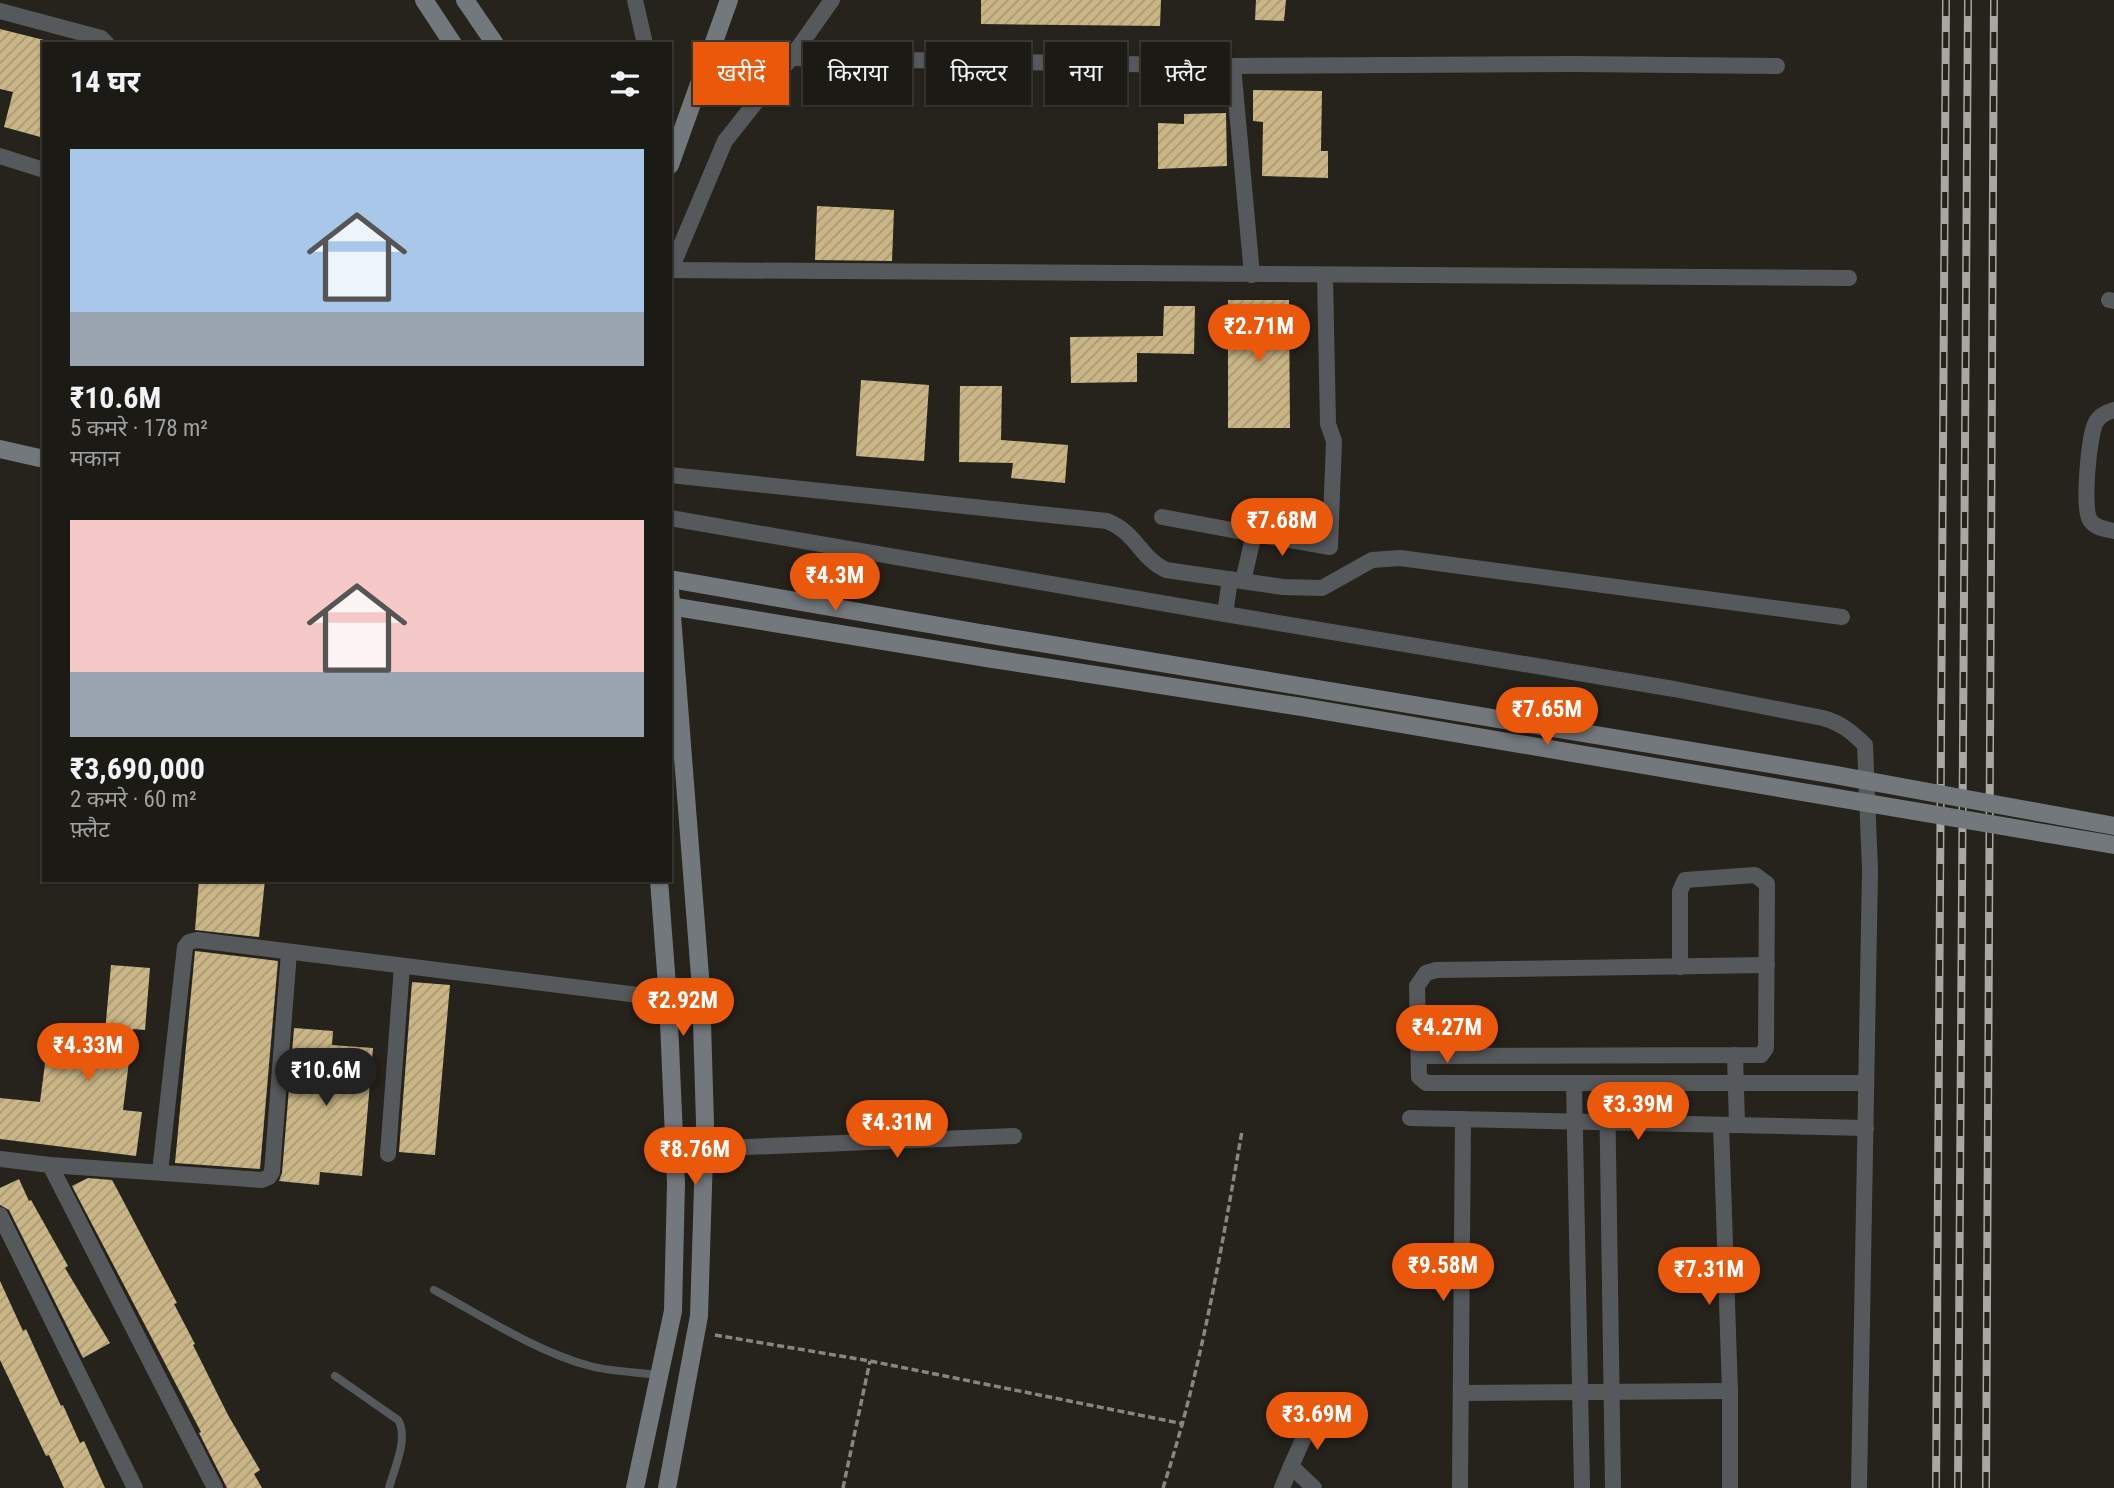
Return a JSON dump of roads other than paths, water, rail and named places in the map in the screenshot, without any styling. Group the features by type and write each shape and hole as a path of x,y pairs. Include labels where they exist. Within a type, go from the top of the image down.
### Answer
{"street":[{"path":"424,0 452,42"},
{"path":"465,0 494,42"},
{"path":"635,0 645,42"},
{"path":"672,154 729,0"},
{"path":"672,268 725,141 791,58 832,0"},
{"path":"0,10 101,38 105,42"},
{"path":"791,58 1233,66 1777,66"},
{"path":"1233,66 1252,275"},
{"path":"0,156 42,169"},
{"path":"672,270 1849,278"},
{"path":"1162,517 1330,547 1334,441 1328,424 1325,276"},
{"path":"2114,410 2104,413 2096,421 2088,466 2086,510 2090,521 2098,527 2114,531"},
{"path":"0,449 42,459"},
{"path":"672,475 1107,521 1132,536 1151,561 1166,570 1303,588 1322,588 1372,560 1400,558 1842,617"},
{"path":"672,518 1674,689 1823,718 1838,722 1852,732 1865,746 1870,870 1859,1488"},
{"path":"1226,614 1254,534"},
{"path":"672,579 1830,774 2114,826"},
{"path":"672,600 993,659 1330,712 2114,845"},
{"path":"667,1488 697,1332 701,1294 704,1150 702,1003 672,613"},
{"path":"1419,1056 1761,1055 1766,1048 1767,884 1755,875 1685,880 1680,891 1680,967"},
{"path":"635,1488 673,1311 676,1193 668,999 659,882"},
{"path":"160,1172 185,947 190,942 197,940 702,1003"},
{"path":"0,1159 262,1180 269,1177 272,1172 289,952"},
{"path":"1768,965 1436,970 1426,973 1417,986 1419,1077 1426,1083 1865,1083"},
{"path":"388,1154 402,966"},
{"path":"1730,1488 1729,1125 1736,1083 1735,1055"},
{"path":"1574,1083 1582,1488"},
{"path":"1606,1084 1613,1488"},
{"path":"1410,1118 1866,1128"},
{"path":"1460,1488 1463,1119"},
{"path":"674,1150 1014,1136"},
{"path":"51,1165 215,1488"},
{"path":"0,1215 135,1488"},
{"path":"1461,1393 1730,1391"},
{"path":"1282,1488 1315,1413"},
{"path":"1291,1466 1314,1488"}],"lane":[{"path":"434,1290 534,1344 571,1360 594,1367 660,1375"},
{"path":"335,1376 398,1420 401,1425 401,1441 389,1488"}],"railway":[{"path":"1936,1488 1946,0"},
{"path":"1958,1488 1968,0"},
{"path":"1986,1488 1994,0"}]}
